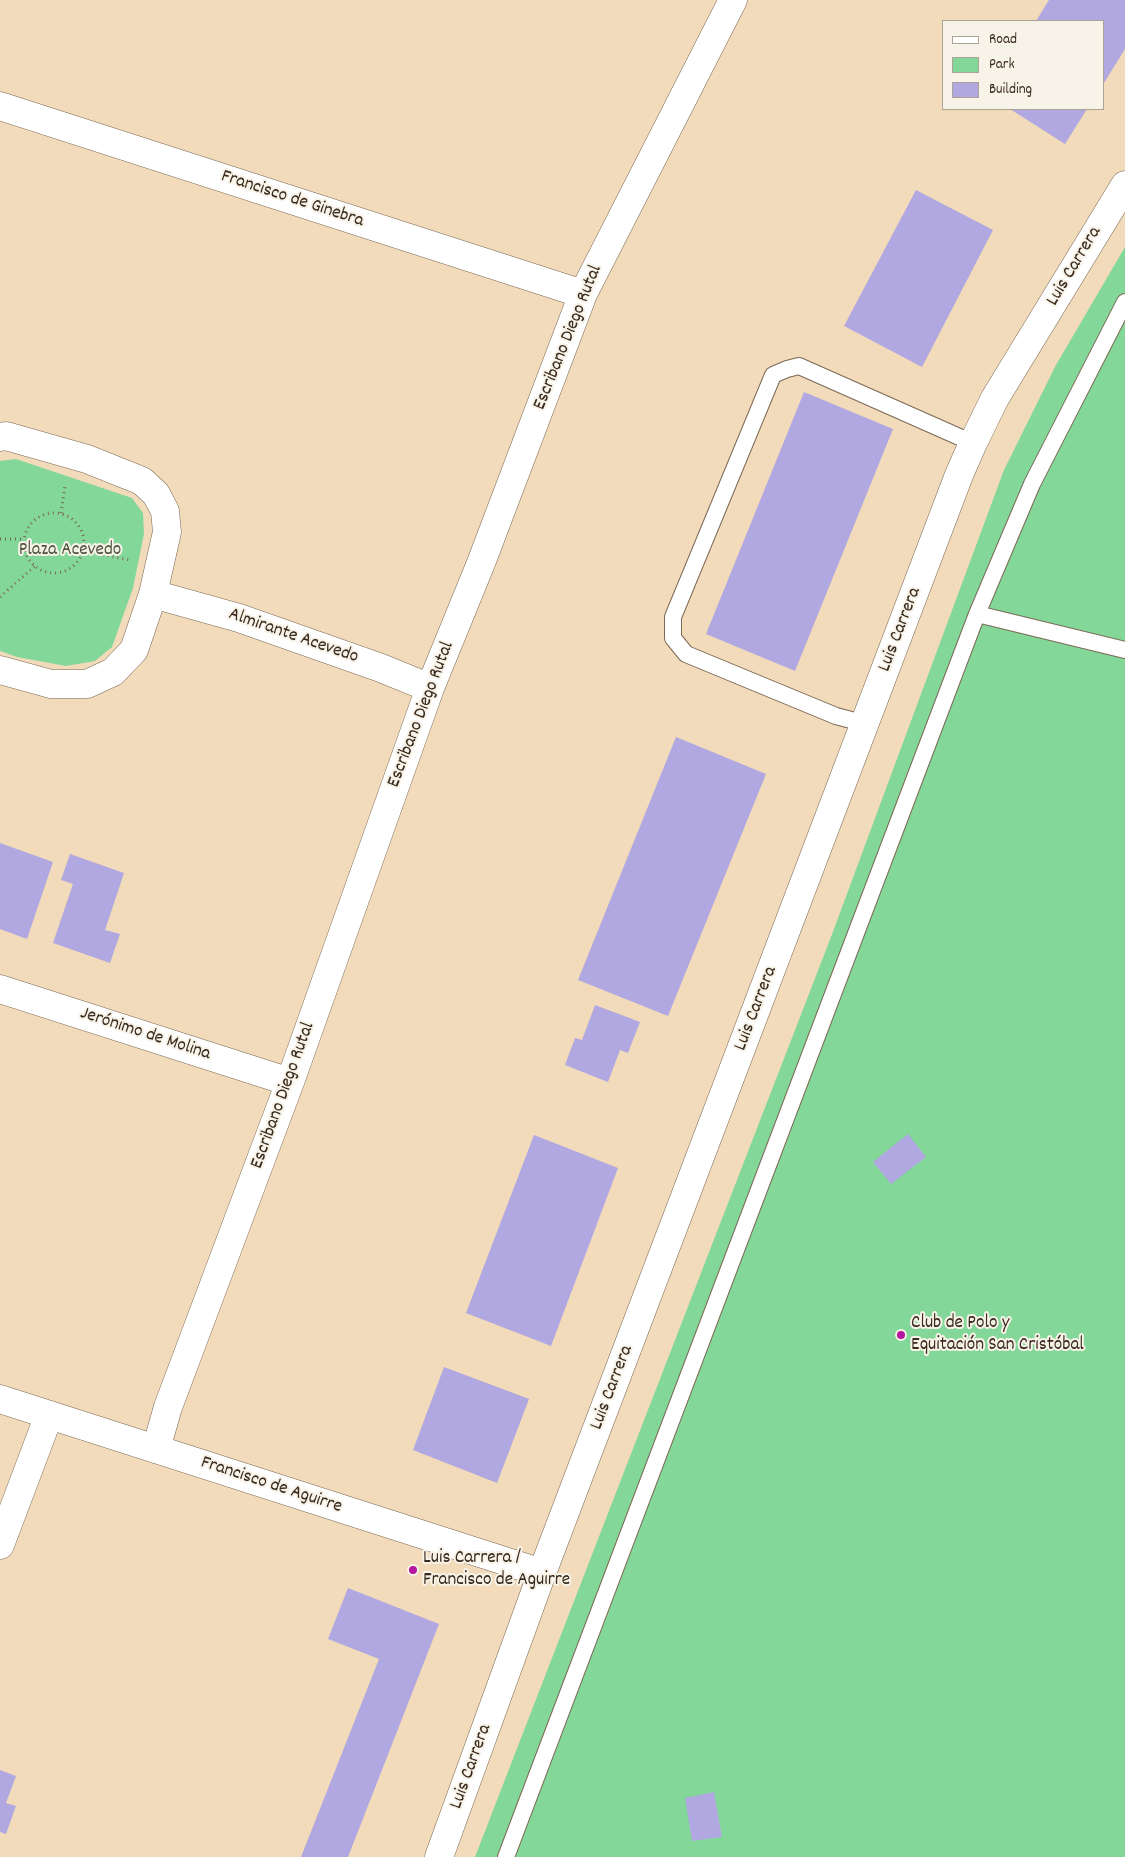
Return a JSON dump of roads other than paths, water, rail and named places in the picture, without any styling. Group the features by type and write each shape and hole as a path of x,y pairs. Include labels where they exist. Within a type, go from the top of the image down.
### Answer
{"street":[{"name":"Escribano Diego Rutal","path":"156,1449 168,1407 290,1082 430,688 484,554 583,294 734,0"},
{"name":"Francisco de Ginebra","path":"0,106 583,294"},
{"name":"Luis Carrera","path":"439,1857 542,1573 973,443 995,398 1125,185"},
{"path":"0,437 6,436 87,459 142,481 156,494 166,511 167,532 153,594 134,650 113,672 87,684 51,684 0,670"},
{"name":"Almirante Acevedo","path":"153,594 239,618 382,668 430,688"},
{"name":"Jerónimo de Molina","path":"0,989 290,1082"},
{"name":"Francisco de Aguirre","path":"0,1399 542,1573"},
{"path":"0,1545 49,1415"}],"lane":[{"path":"506,1857 977,614 1032,484 1125,302"},
{"path":"866,724 836,716 686,654 673,638 673,617 773,375 799,366 973,443"},
{"path":"977,614 1125,650"}],"place":[{"name":"Club de Polo y Equitación San Cristóbal","path":"901,1335"},
{"name":"Luis Carrera / Francisco de Aguirre","path":"413,1570"}],"park label":[{"name":"Plaza Acevedo","path":"70,551"}]}
